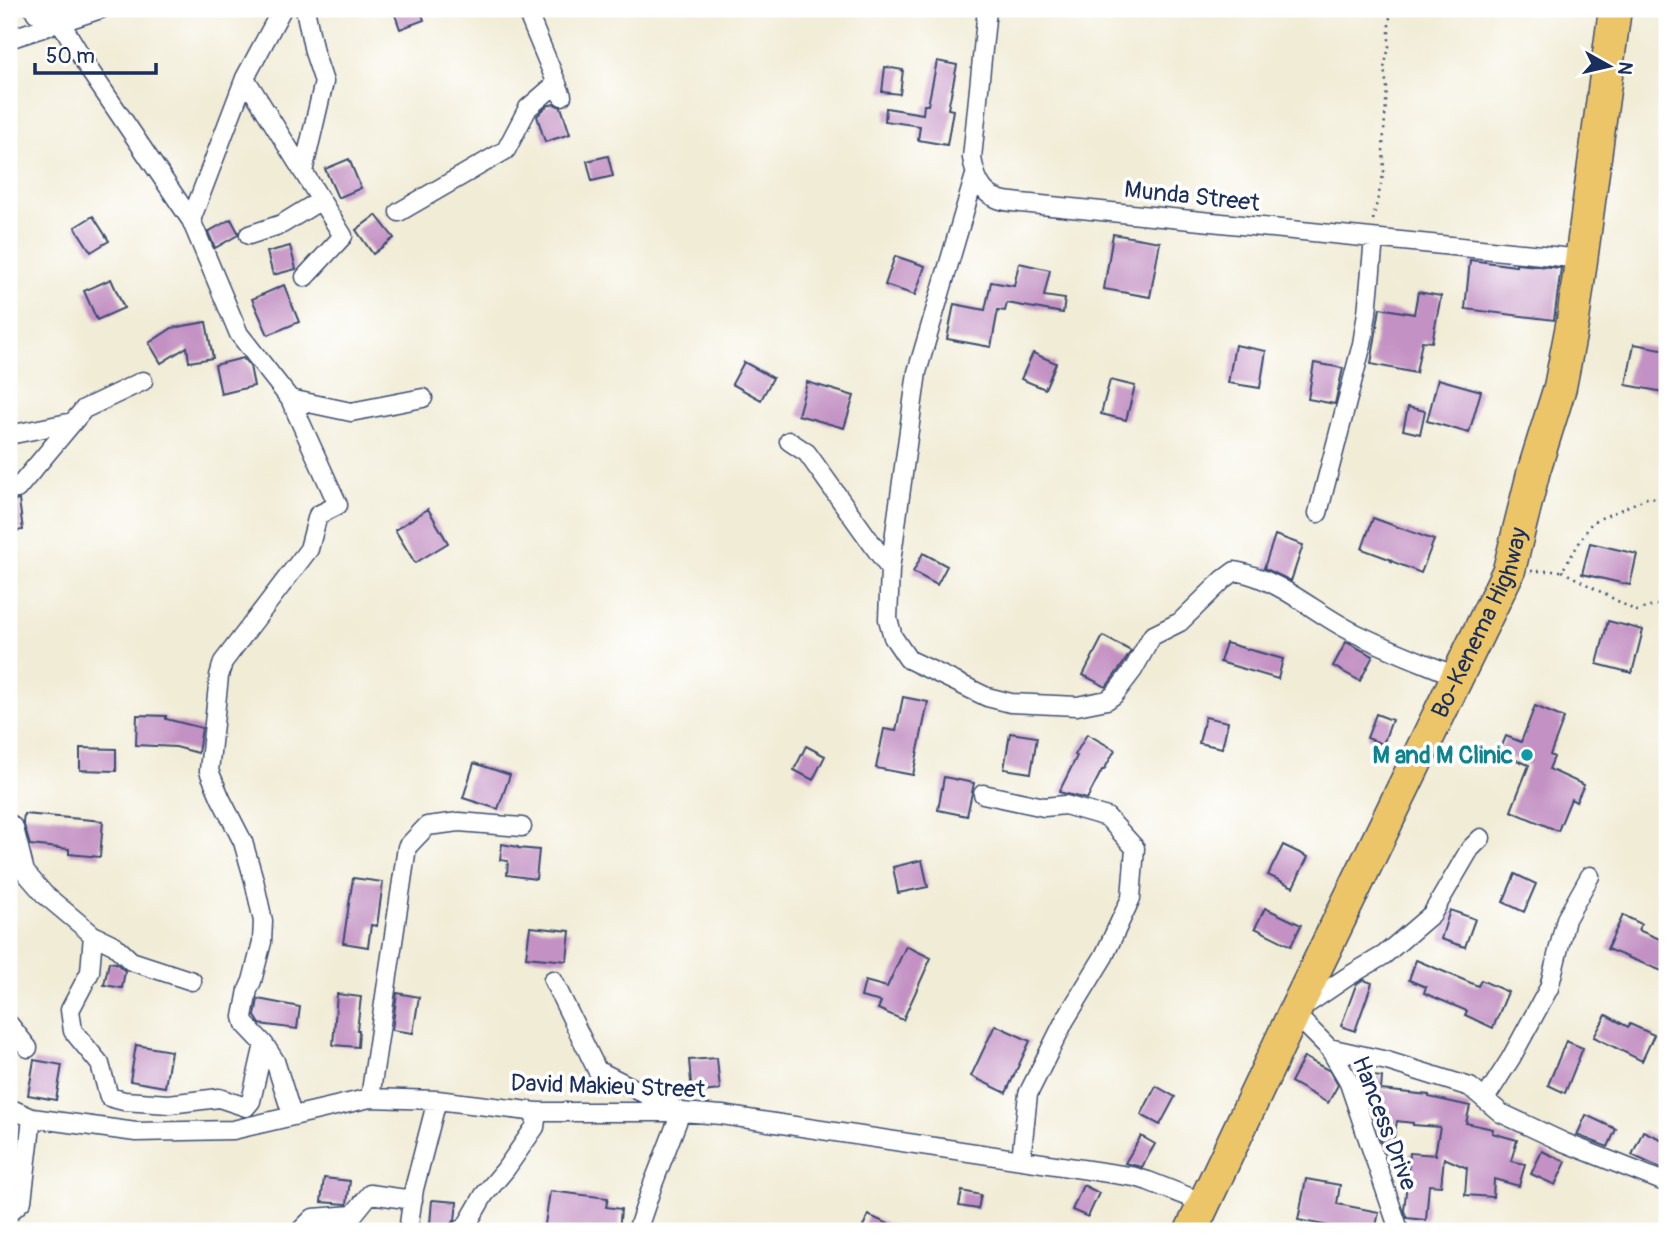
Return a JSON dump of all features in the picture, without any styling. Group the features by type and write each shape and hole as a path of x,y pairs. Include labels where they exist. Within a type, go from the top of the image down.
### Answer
{"highway":[{"name":"Bo-Kenema Highway","path":"1191,1231 1508,570 1559,387 1573,320 1615,9"}],"street":[{"path":"34,9 36,13 61,23 89,71 191,220 239,334 290,398 338,505 318,515 309,549 223,662 219,676 209,771 243,842 262,921 262,942 247,990 243,1017 245,1024 264,1044 275,1061 292,1115"},
{"path":"9,39 101,9"},
{"path":"191,220 245,78 282,9"},
{"path":"303,172 324,82 314,52 305,9"},
{"path":"398,212 506,150 528,108 560,89 526,9"},
{"path":"987,9 972,158 975,175 917,372 890,569 888,620 893,637 908,659 987,697 1011,703 1076,706 1107,700 1133,670 1153,636 1180,622 1235,571 1254,575 1297,596 1348,629 1458,677"},
{"path":"245,78 343,236 305,277"},
{"name":"Munda Street","path":"975,175 989,194 998,200 1582,259"},
{"path":"249,235 282,224 321,200"},
{"path":"1318,513 1362,344 1367,313 1371,239"},
{"path":"9,490 17,489 83,409 143,381"},
{"path":"290,398 351,412 423,398"},
{"path":"9,435 73,422"},
{"path":"789,440 807,453 890,569"},
{"path":"983,794 1044,807 1065,805 1107,817 1135,848 1131,898 1104,956 1065,1020 1028,1094 1021,1160"},
{"path":"370,1098 407,847 427,827 459,822 522,827"},
{"path":"9,823 14,828 25,872 44,894 93,935 114,945 131,961 192,981"},
{"path":"1294,1013 1384,955 1432,914 1470,849 1481,838"},
{"path":"1485,1099 1549,988 1566,919 1590,876"},
{"path":"93,935 90,972 71,1010 73,1031 100,1064 110,1097 124,1101 169,1104 219,1098 246,1107 251,1101 264,1044"},
{"path":"553,980 597,1070 681,1112 637,1231"},
{"name":"Hancess Drive","path":"1294,1013 1329,1048 1348,1080 1397,1224 1396,1231"},
{"path":"9,1024 28,1048"},
{"path":"1329,1048 1387,1061 1470,1087 1501,1113 1563,1142 1667,1183"},
{"name":"David Makieu Street","path":"9,1108 32,1118 136,1132 233,1130 370,1098 437,1100 537,1112 681,1112 722,1115 1148,1181 1204,1203"},
{"path":"408,1231 437,1100"},
{"path":"458,1231 465,1228 484,1195 535,1127 537,1112"},
{"path":"9,1213 22,1201 32,1118"},
{"path":"300,1231 313,1218 353,1215 370,1194 413,1199"}],"path":[{"path":"1371,239 1384,171 1387,88 1384,68 1389,47 1391,9"},
{"path":"1562,571 1591,522 1647,498 1667,497"},
{"path":"1508,570 1562,571 1636,611 1667,602"}],"building":[{"path":"393,9 420,9 424,20 400,29"},
{"path":"937,61 957,65 948,109 953,110 947,145 918,140 920,126 885,121 886,108 923,114 924,105 928,105"},
{"path":"885,67 903,70 900,94 882,92"},
{"path":"554,104 561,107 570,134 545,142 537,116 547,106"},
{"path":"608,156 613,176 592,181 587,161"},
{"path":"349,159 361,188 338,198 325,169"},
{"path":"376,215 394,238 373,254 356,230"},
{"path":"93,216 109,241 91,252 75,227"},
{"path":"231,219 238,235 215,248 208,232"},
{"path":"1113,234 1160,242 1150,297 1104,289"},
{"path":"290,246 296,269 273,275 267,252"},
{"path":"895,256 925,266 915,295 885,285"},
{"path":"1470,260 1561,268 1554,320 1465,309"},
{"path":"1019,263 1050,270 1044,296 1065,299 1063,313 1007,303 1005,311 998,310 991,347 947,339 954,304 985,310 991,282 1014,286"},
{"path":"111,279 124,308 97,320 84,291"},
{"path":"284,285 299,322 268,335 252,299"},
{"path":"1418,292 1441,296 1432,342 1422,341 1416,373 1371,364 1380,308 1414,314"},
{"path":"206,322 213,358 189,362 187,347 161,363 149,343 172,328"},
{"path":"1634,344 1667,350 1664,392 1626,385"},
{"path":"1235,345 1266,351 1260,388 1228,383"},
{"path":"1033,353 1056,363 1045,389 1021,379"},
{"path":"243,358 250,366 254,386 221,394 215,365"},
{"path":"744,362 773,378 761,400 732,384"},
{"path":"1314,363 1343,368 1335,404 1308,399"},
{"path":"1438,379 1481,391 1469,433 1427,421"},
{"path":"1110,380 1135,386 1126,420 1101,414"},
{"path":"807,382 854,396 844,428 798,415"},
{"path":"1408,407 1425,411 1420,434 1403,430"},
{"path":"19,500 23,530 9,532 9,501"},
{"path":"428,509 448,543 415,563 395,530"},
{"path":"1373,518 1434,540 1421,573 1362,549"},
{"path":"1275,535 1303,545 1291,581 1264,568"},
{"path":"1590,543 1637,554 1630,585 1582,574"},
{"path":"923,553 947,566 937,585 913,572"},
{"path":"1608,621 1643,630 1632,673 1597,664"},
{"path":"1103,636 1131,651 1106,687 1083,675"},
{"path":"1346,642 1373,656 1360,681 1333,666"},
{"path":"1226,643 1283,659 1278,679 1220,662"},
{"path":"903,697 928,702 913,775 876,768 884,729 896,731"},
{"path":"1535,706 1564,718 1550,755 1554,757 1549,769 1584,785 1576,802 1571,799 1558,831 1511,811 1529,765 1499,753 1506,736 1521,742"},
{"path":"1376,714 1392,720 1383,744 1367,738"},
{"path":"137,715 166,716 166,719 202,728 198,753 176,747 136,745"},
{"path":"1205,717 1228,722 1222,748 1199,743"},
{"path":"1010,733 1037,737 1031,773 1004,769"},
{"path":"1087,734 1115,750 1087,799 1059,792"},
{"path":"806,746 825,756 813,780 794,770"},
{"path":"80,748 116,749 116,771 80,770"},
{"path":"474,763 510,775 498,809 463,798"},
{"path":"944,777 974,783 967,816 938,810"},
{"path":"24,814 103,821 100,857 69,854 69,849 30,845 23,822"},
{"path":"502,844 539,850 536,879 507,875 508,861 500,860"},
{"path":"1283,845 1308,857 1293,887 1268,875"},
{"path":"922,860 928,887 898,893 893,867"},
{"path":"1515,874 1536,884 1524,912 1503,902"},
{"path":"353,878 383,882 377,926 371,925 368,947 343,943"},
{"path":"1265,908 1301,925 1291,946 1255,928"},
{"path":"1450,910 1475,919 1465,947 1441,939"},
{"path":"1623,915 1641,924 1638,930 1667,942 1667,973 1607,949"},
{"path":"530,927 570,931 567,961 526,957"},
{"path":"906,946 931,958 903,1020 878,1009 881,1002 861,997 865,981 887,987"},
{"path":"1416,960 1478,986 1481,980 1508,992 1493,1028 1465,1015 1467,1011 1424,993 1426,987 1409,980"},
{"path":"109,962 116,963 125,971 122,988 104,985"},
{"path":"1364,980 1372,983 1355,1031 1341,1026 1356,985"},
{"path":"397,993 419,997 413,1033 392,1030"},
{"path":"337,994 361,997 358,1047 333,1045"},
{"path":"258,999 300,1007 297,1029 260,1024 255,1016"},
{"path":"1606,1015 1628,1027 1630,1024 1654,1035 1642,1061 1594,1037"},
{"path":"995,1025 1030,1041 1006,1093 971,1076"},
{"path":"1566,1041 1583,1048 1565,1093 1548,1085"},
{"path":"136,1045 171,1051 165,1087 130,1081"},
{"path":"1304,1057 1330,1071 1338,1085 1328,1103 1291,1082"},
{"path":"717,1058 720,1090 692,1093 689,1060"},
{"path":"34,1060 62,1065 56,1100 28,1095"},
{"path":"1358,1074 1382,1077 1381,1090 1429,1095 1470,1106 1466,1123 1493,1129 1492,1133 1517,1140 1511,1161 1525,1164 1519,1186 1494,1179 1493,1197 1465,1195 1467,1168 1444,1158 1441,1186 1429,1185 1426,1220 1407,1218 1404,1211 1410,1153 1437,1155 1440,1127 1397,1121 1391,1153 1385,1153 1379,1134 1381,1114 1371,1113 1370,1095 1365,1095"},
{"path":"1156,1086 1175,1097 1160,1125 1141,1115"},
{"path":"1586,1115 1616,1129 1608,1147 1577,1135"},
{"path":"1643,1131 1667,1142 1667,1171 1632,1155"},
{"path":"1141,1136 1155,1144 1142,1167 1125,1163"},
{"path":"1542,1151 1566,1162 1555,1185 1531,1174"},
{"path":"324,1178 350,1181 347,1204 321,1202"},
{"path":"1306,1179 1340,1185 1337,1204 1379,1212 1375,1231 1335,1231 1335,1227 1298,1220"},
{"path":"1083,1185 1099,1193 1088,1217 1072,1210"},
{"path":"550,1191 608,1198 606,1207 621,1209 619,1231 544,1231"},
{"path":"962,1191 981,1195 978,1209 959,1206"},
{"path":"432,1200 457,1202 455,1220 448,1226 430,1224"},
{"path":"868,1215 904,1231 861,1231"}],"place":[{"name":"M and M Clinic","path":"1527,755"}]}
